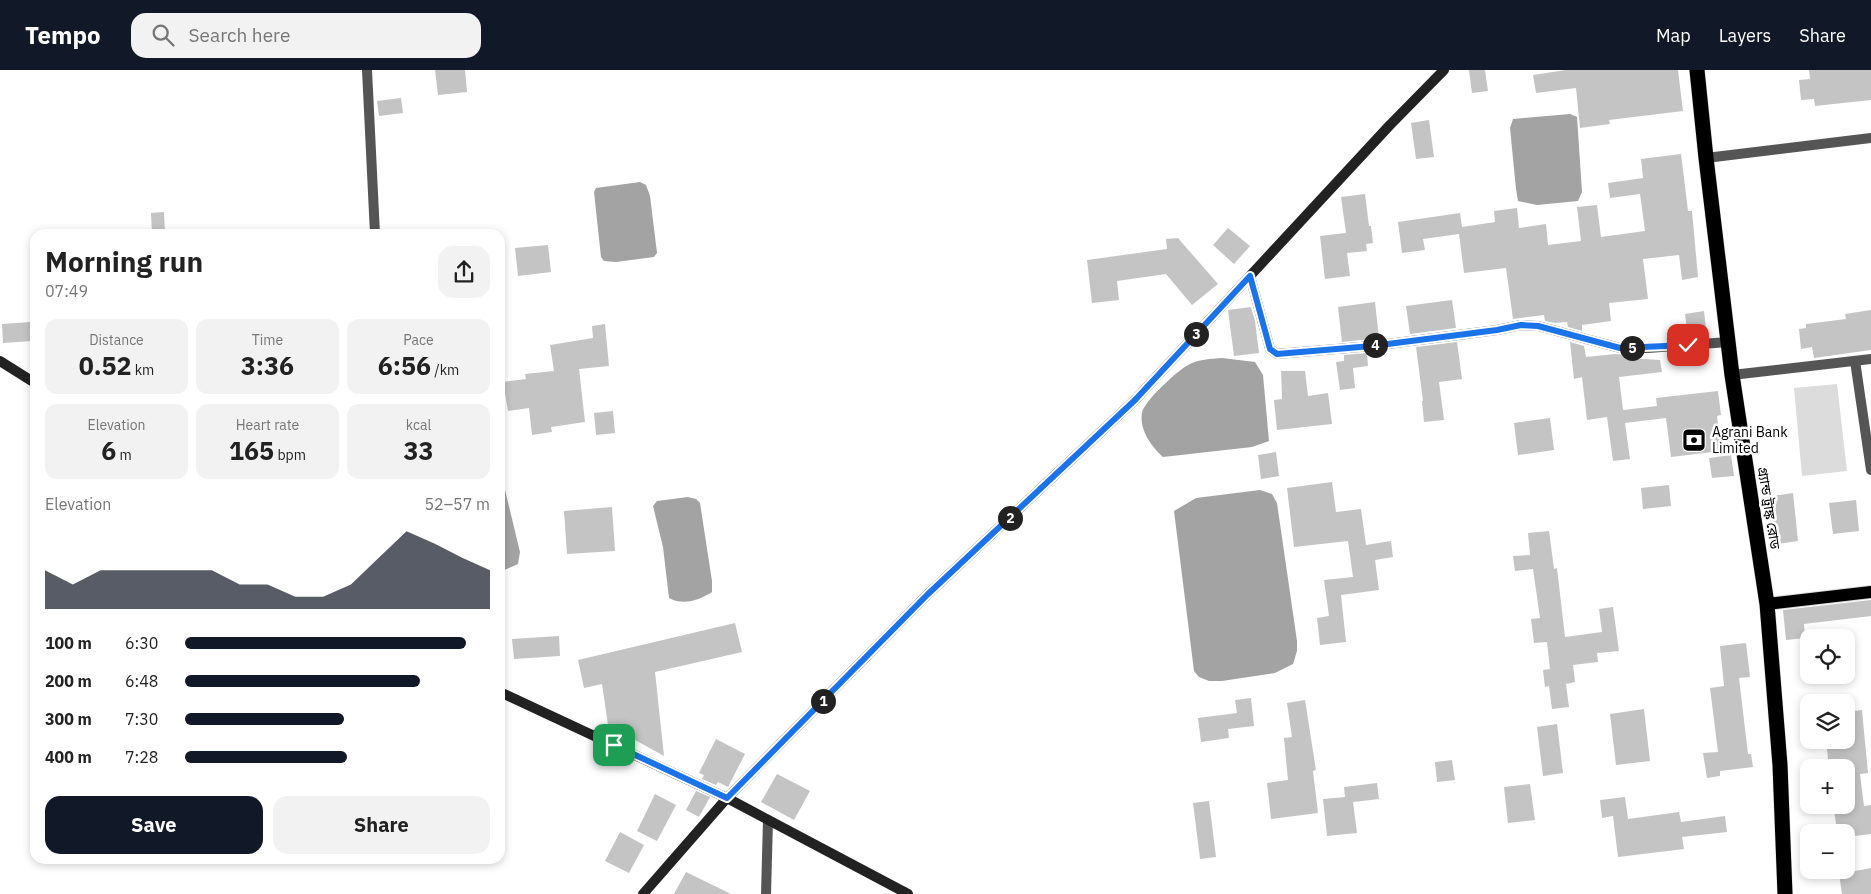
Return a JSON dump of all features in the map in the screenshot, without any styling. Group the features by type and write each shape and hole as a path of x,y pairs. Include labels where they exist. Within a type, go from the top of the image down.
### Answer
{"highway":[{"name":"গ্র্যান্ড ট্রাঙ্ক রোড","path":"1697,70 1732,375 1767,604 1780,765 1785,894"}],"main road":[{"path":"1767,604 1871,592"}],"street":[{"path":"367,70 375,229"},
{"path":"643,894 727,798 927,595 1135,400 1444,70"},
{"path":"1706,158 1871,138"},
{"path":"1250,276 1270,349 1277,354 1381,344 1497,330 1521,325 1538,326 1620,348 1648,348 1728,342"},
{"path":"1732,375 1871,359"},
{"path":"0,361 30,380"},
{"path":"1855,361 1871,470"},
{"path":"505,694 727,798 908,894"},
{"path":"766,894 768,820"}],"shaded area":[{"path":"1570,114 1577,117 1582,192 1578,201 1537,205 1518,201 1510,128 1513,119"},
{"path":"640,182 646,185 650,196 657,253 654,257 616,262 604,261 601,257 594,192 596,188"},
{"path":"1222,358 1255,362 1263,375 1269,441 1252,447 1163,457 1151,443 1142,426 1142,413 1148,401 1176,373 1188,365 1200,360"},
{"path":"1837,384 1847,471 1802,476 1794,388"},
{"path":"505,490 520,552 518,564 505,570"},
{"path":"1260,490 1272,494 1277,503 1297,651 1293,664 1275,673 1222,681 1209,681 1199,677 1194,671 1174,511 1196,498"},
{"path":"688,497 696,499 700,503 712,592 697,600 680,602 669,598 663,547 653,506 657,501"}],"building":[{"path":"435,70 465,70 467,92 438,95"},
{"path":"1469,70 1485,70 1488,91 1472,93"},
{"path":"1566,70 1678,70 1683,111 1609,120 1610,124 1580,128 1576,88 1536,93 1533,75"},
{"path":"1809,70 1871,70 1871,100 1815,106 1814,99 1801,100 1799,80 1810,79"},
{"path":"401,98 403,113 379,116 377,101"},
{"path":"1429,120 1434,157 1416,159 1411,123"},
{"path":"1681,154 1688,211 1692,211 1698,277 1682,280 1679,255 1643,259 1648,299 1609,303 1611,321 1582,325 1582,331 1568,327 1567,322 1555,323 1545,321 1544,315 1513,319 1506,268 1464,273 1459,234 1423,239 1425,250 1402,253 1398,222 1460,213 1462,227 1495,222 1494,211 1517,208 1519,228 1546,224 1548,245 1581,241 1577,207 1597,205 1601,237 1645,231 1640,194 1610,198 1608,183 1643,178 1641,159"},
{"path":"1365,194 1373,243 1366,244 1367,251 1347,253 1350,276 1325,279 1320,236 1346,233 1341,197"},
{"path":"164,212 165,229 152,229 151,213"},
{"path":"1228,228 1250,246 1234,264 1213,245"},
{"path":"1178,238 1218,284 1192,305 1166,274 1117,281 1119,300 1092,303 1087,260 1167,249 1166,239"},
{"path":"548,245 551,272 518,276 515,248"},
{"path":"1452,300 1456,328 1410,334 1406,306"},
{"path":"1375,302 1379,338 1342,342 1338,307"},
{"path":"1251,307 1255,321 1259,353 1234,356 1228,310"},
{"path":"1871,310 1871,350 1814,358 1812,347 1801,349 1799,329 1806,328 1806,324 1846,319 1845,314"},
{"path":"1704,311 1707,337 1688,338 1685,314"},
{"path":"30,322 30,341 3,343 2,324"},
{"path":"605,324 609,366 579,369 585,422 551,427 552,432 532,435 529,408 508,411 505,382 526,379 525,374 554,371 550,345 593,338 592,326"},
{"path":"1457,342 1462,379 1439,382 1444,420 1424,422 1416,347"},
{"path":"1570,342 1584,346 1586,357 1615,354 1627,355 1627,358 1660,360 1662,372 1619,377 1623,410 1657,406 1656,398 1718,391 1721,415 1717,416 1721,451 1671,457 1666,418 1625,423 1630,459 1613,461 1607,417 1587,420 1582,377 1574,379"},
{"path":"1704,351 1705,363 1691,364 1689,352"},
{"path":"1367,353 1368,366 1353,368 1355,388 1340,390 1336,362 1344,361 1344,355"},
{"path":"1281,371 1305,371 1308,396 1328,393 1332,424 1277,430 1274,400 1282,399"},
{"path":"613,411 615,433 596,435 594,413"},
{"path":"1550,418 1554,450 1518,455 1514,423"},
{"path":"1276,452 1279,476 1261,479 1258,455"},
{"path":"1731,455 1734,476 1712,478 1709,458"},
{"path":"1332,482 1336,512 1361,509 1366,545 1391,541 1393,557 1375,560 1379,590 1341,595 1346,642 1320,645 1317,618 1329,616 1324,580 1353,577 1348,541 1294,547 1287,488"},
{"path":"1669,485 1671,506 1643,509 1641,488"},
{"path":"1793,493 1798,541 1771,545 1765,497"},
{"path":"1856,500 1859,531 1833,534 1829,503"},
{"path":"612,507 615,551 567,554 564,511"},
{"path":"1549,531 1554,569 1557,568 1565,637 1602,632 1599,609 1613,607 1619,651 1597,653 1598,662 1573,665 1575,682 1566,684 1569,707 1552,709 1549,686 1545,687 1543,670 1550,669 1547,642 1534,643 1531,619 1540,618 1533,569 1515,571 1513,556 1530,555 1528,533"},
{"path":"1871,600 1871,616 1804,624 1804,629 1800,629 1800,639 1786,640 1783,610"},
{"path":"735,623 742,652 655,672 664,756 608,725 602,684 584,688 578,660"},
{"path":"559,636 560,656 514,659 512,639"},
{"path":"1746,643 1750,677 1739,678 1748,754 1751,754 1753,767 1720,771 1720,776 1707,778 1703,753 1718,752 1710,688 1724,686 1720,646"},
{"path":"1251,698 1254,726 1228,729 1229,738 1201,742 1198,718 1237,713 1235,700"},
{"path":"1305,700 1316,770 1313,771 1318,813 1271,819 1267,783 1288,780 1284,738 1292,737 1287,703"},
{"path":"1644,709 1650,761 1616,765 1610,714"},
{"path":"1862,710 1868,773 1860,774 1864,806 1871,805 1871,834 1855,836 1855,824 1836,824 1835,814 1855,814 1855,759 1828,759 1827,749 1855,749 1855,711"},
{"path":"1557,724 1563,773 1543,776 1537,727"},
{"path":"716,739 745,754 728,787 718,782 716,785 702,779 704,775 699,773"},
{"path":"1452,760 1455,780 1437,782 1435,762"},
{"path":"777,774 810,791 794,820 761,802"},
{"path":"1377,783 1379,799 1353,802 1357,833 1327,836 1323,799 1345,797 1344,787"},
{"path":"1530,784 1535,820 1508,823 1504,787"},
{"path":"696,791 710,797 699,817 686,810"},
{"path":"655,794 676,805 657,841 637,831"},
{"path":"1625,797 1628,819 1679,812 1681,822 1725,816 1727,832 1682,837 1684,849 1618,857 1613,816 1602,818 1600,800"},
{"path":"1209,801 1216,857 1200,859 1193,803"},
{"path":"620,832 644,845 629,873 605,861"},
{"path":"1871,868 1871,894 1842,894 1840,879 1855,879 1855,871"},
{"path":"686,872 731,894 674,894"}],"place":[{"name":"Agrani Bank Limited","path":"1694,440"}],"route":[{"path":"614,745 727,798 927,595 1135,400 1250,276 1270,349 1277,354 1372,346 1497,330 1521,325 1558,330 1620,348 1688,345"}]}
